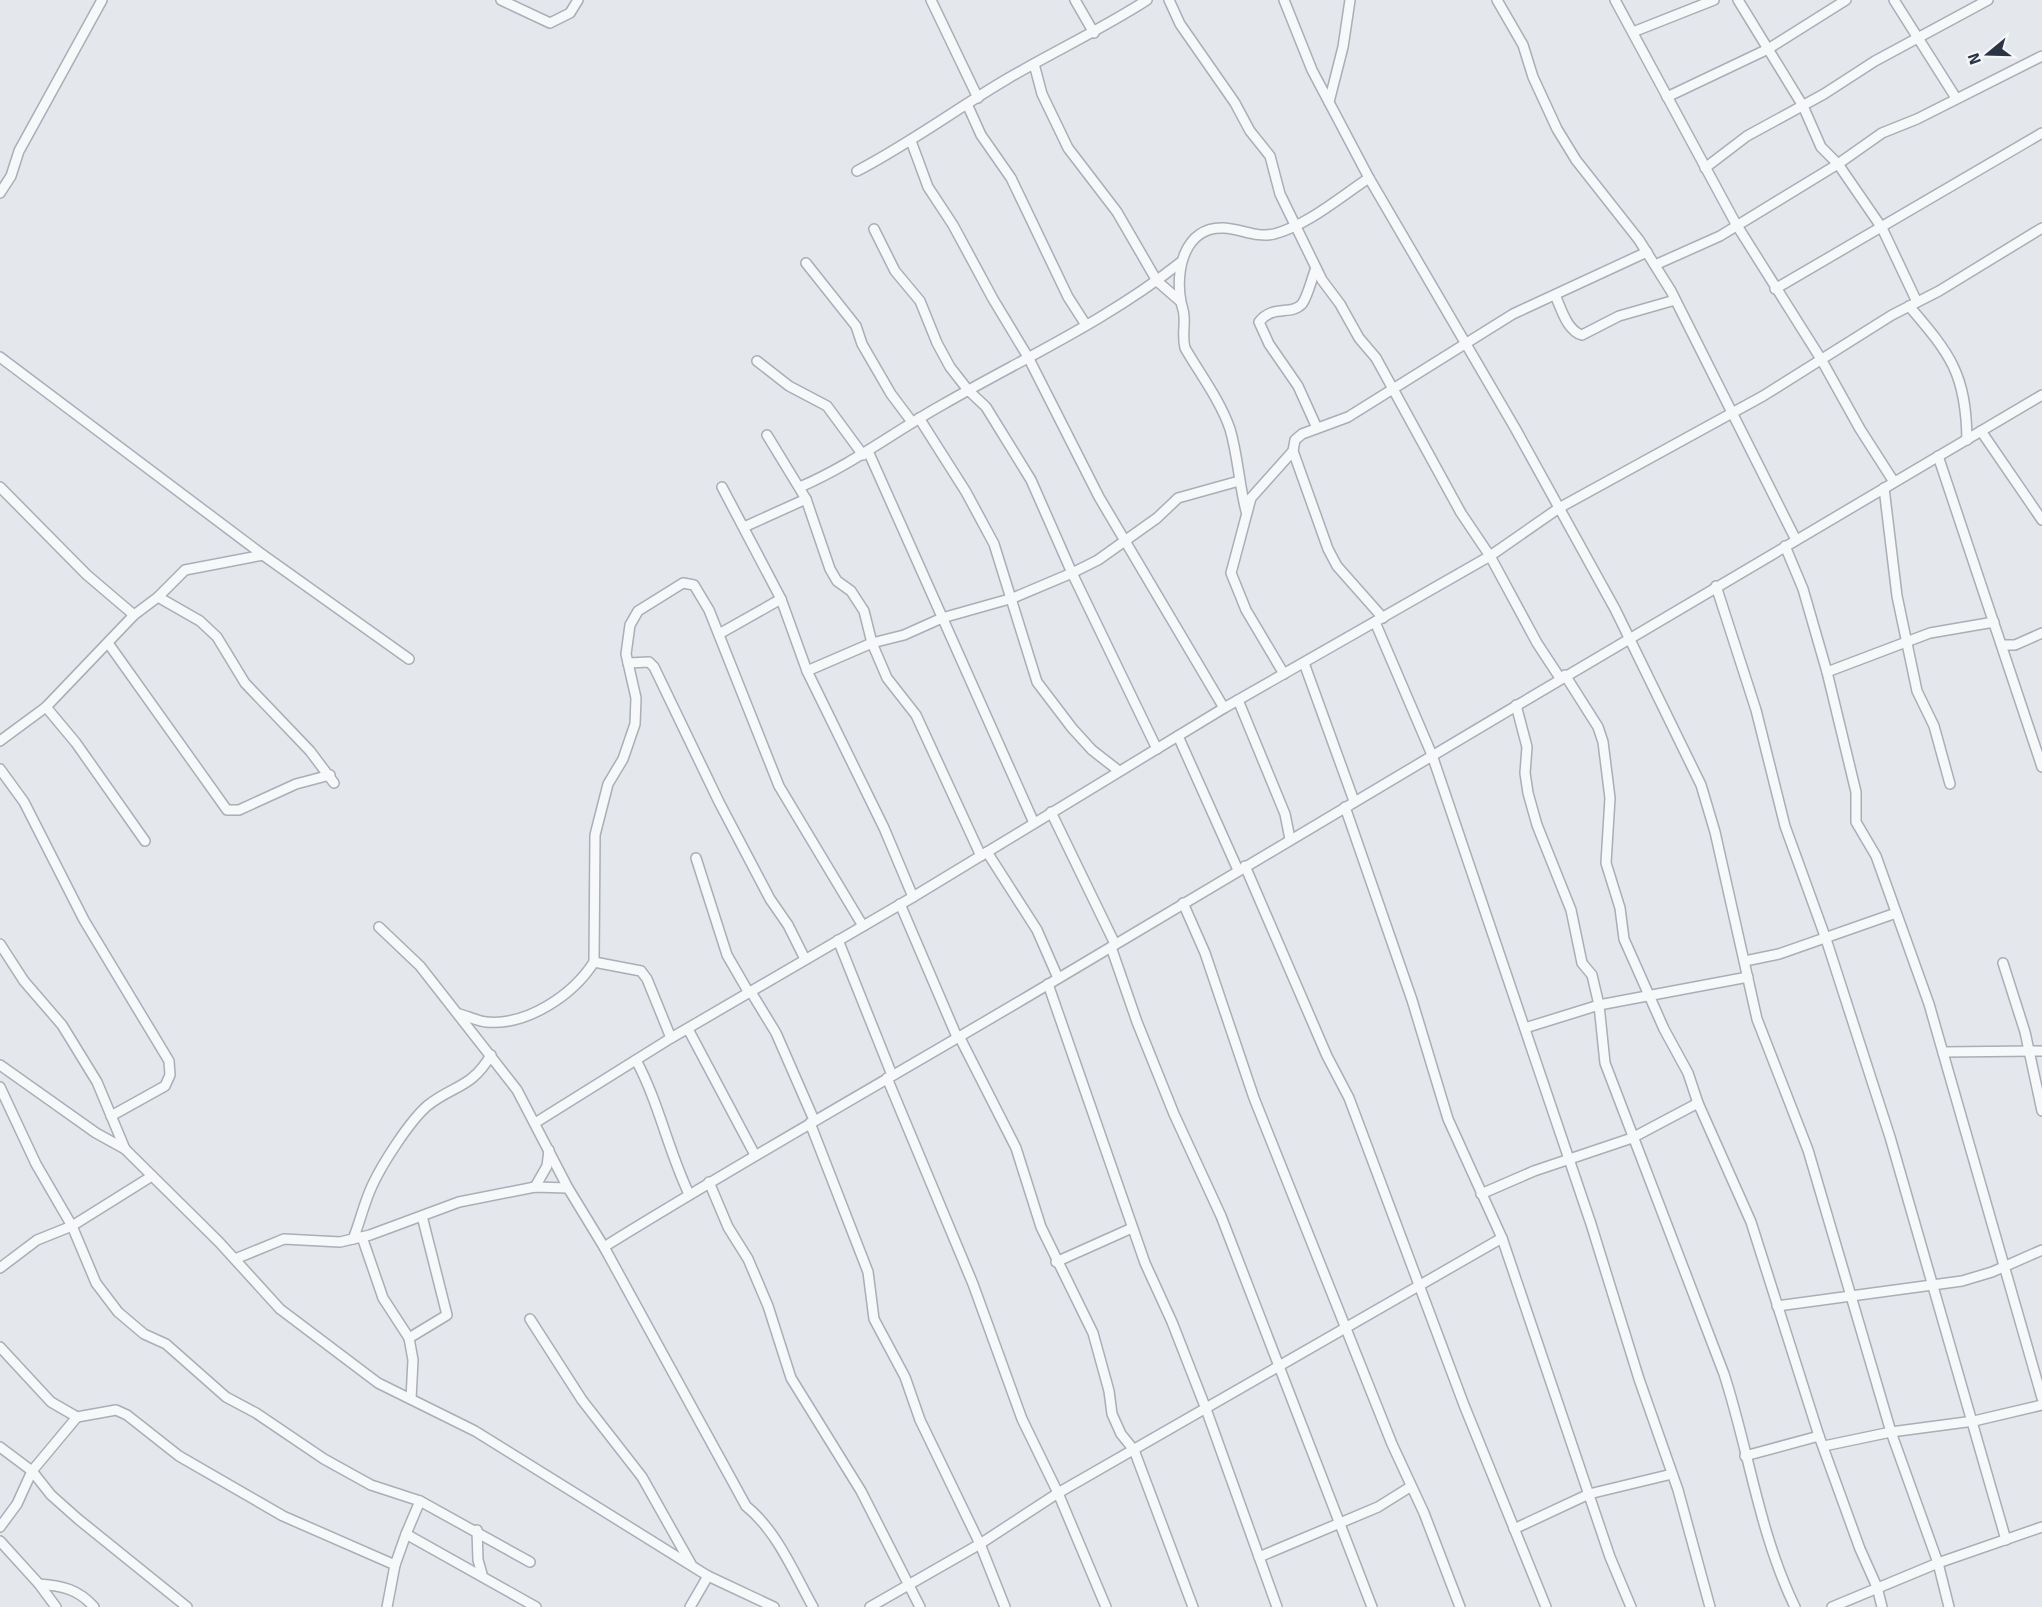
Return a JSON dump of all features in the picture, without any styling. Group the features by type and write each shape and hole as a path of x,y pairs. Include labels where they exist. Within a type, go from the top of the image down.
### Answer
{"street":[{"path":"0,193 10,176 19,151 102,0"},
{"path":"501,0 550,23 570,13 578,0"},
{"path":"931,0 978,98"},
{"path":"1075,0 1094,33"},
{"path":"857,171 911,141 967,104 1035,64 1094,33 1148,0"},
{"path":"1169,0 1180,24 1235,103 1250,131 1270,156 1280,194 1316,268 1359,338 1377,358 1461,513 1490,556 1537,643 1594,720 1603,742 1610,798 1606,863 1620,908 1624,939 1652,996 1664,1029 1688,1073 1698,1103 1747,1213 1819,1436 1856,1539 1878,1587 1882,1607"},
{"path":"1284,0 1299,42 1369,178 1615,609 1701,785 1715,832 1756,1019 1774,1057 1808,1150 1891,1432 1938,1563 1949,1607"},
{"path":"1329,102 1343,47 1350,0"},
{"path":"1497,0 1523,45 1533,76 1557,129 1576,159 1647,252 1675,300 1796,540"},
{"path":"1615,0 1736,224 1774,289 1821,359 1894,482"},
{"path":"1633,32 1714,0"},
{"path":"1738,0 1803,106 1821,147 1838,165 1882,228 1913,304 1958,374 1964,391 1966,440"},
{"path":"1667,98 1768,49 1846,0"},
{"path":"1894,0 1956,98"},
{"path":"1705,168 1748,136 1918,37 1988,0"},
{"path":"1655,265 1703,245 1838,165 1882,133 1917,119 2042,56"},
{"path":"1035,64 1042,94 1068,148 1117,212 1156,281 1180,301"},
{"path":"967,104 981,135 1011,178 1068,297 1086,325"},
{"path":"1774,289 2042,133"},
{"path":"911,141 928,187 953,225 1028,357 1124,540 1224,708"},
{"path":"800,487 838,471 916,420 1086,325 1156,281 1180,262 1191,241 1206,230 1224,228 1258,236 1295,226 1369,178"},
{"path":"535,1123 671,1038 914,897 1224,708 1490,556 1559,508 1732,413 2042,228"},
{"path":"874,229 895,271 920,301 937,343 950,367 968,390 986,406 1031,480 1072,573 1157,748"},
{"path":"1647,252 1513,314 1463,343 1394,390 1348,417 1302,434 1295,440 1293,451 1328,549 1337,566 1379,620 1432,754 1591,1224 1639,1379 1672,1474 1710,1607"},
{"path":"1180,262 1180,301 1184,314 1182,337 1185,348 1229,427 1236,451 1239,481 1246,512"},
{"path":"806,263 856,326 861,344 891,393 916,420 966,492 994,544 1013,598 1026,653 1037,682 1092,750 1119,771"},
{"path":"1316,268 1302,303 1294,308 1272,310 1259,322 1269,344 1298,386 1317,428"},
{"path":"1555,295 1570,326 1575,333 1582,335 1619,316 1675,300"},
{"path":"0,357 263,555 409,659"},
{"path":"756,361 789,386 827,406 866,453 1034,823"},
{"path":"604,1248 709,1182 1048,984 1716,586 2042,396"},
{"path":"1981,431 2042,520"},
{"path":"767,435 806,499 830,570 837,581 851,591 864,611 872,643 887,678 916,715 984,854 1036,930 1058,978"},
{"path":"1284,674 1246,610 1231,573 1251,498 1293,451"},
{"path":"1938,456 2037,744 2042,767"},
{"path":"807,671 872,643 911,633 942,618 1013,598 1072,573 1098,560 1157,518 1179,498 1239,481"},
{"path":"0,487 87,575 134,615"},
{"path":"722,487 781,599 807,671 869,796 914,897"},
{"path":"1884,488 1897,596 1917,691 1934,726 1950,784"},
{"path":"744,527 806,499"},
{"path":"1785,546 1803,589 1827,672 1856,792 1856,822 1876,856 1929,1004 2006,1265 2042,1398"},
{"path":"0,741 46,707 134,615 158,597 185,570 263,555"},
{"path":"459,1014 486,1022 514,1021 549,1005 584,978 594,962 596,923 594,871 600,807 608,784 623,759 635,724 636,698 628,663 627,641 630,625 638,611 683,583 694,585 709,610 779,786 862,926"},
{"path":"1716,586 1756,710 1785,826 1826,939 1890,1137 1950,1352 1974,1421 2006,1540"},
{"path":"108,643 227,810 239,810 297,784 332,779 310,751 245,683 217,637 200,621 158,597"},
{"path":"719,634 781,599"},
{"path":"1827,672 1930,633 1994,622"},
{"path":"2002,645 2015,645 2042,633"},
{"path":"628,663 648,662 654,667 719,802 770,899 788,925 806,959"},
{"path":"1304,663 1354,801"},
{"path":"1238,700 1285,814 1290,839"},
{"path":"1516,705 1525,736 1525,773 1537,825 1571,910 1582,963 1592,975 1599,1005 1605,1063 1724,1374 1738,1417 1745,1456 1775,1557 1795,1607"},
{"path":"46,707 76,743 145,841"},
{"path":"1178,736 1242,868 1348,1098 1546,1607"},
{"path":"0,768 24,802 84,920 169,1061 170,1075 165,1086 111,1116"},
{"path":"1345,807 1412,1000 1448,1119 1502,1238 1610,1557 1630,1607"},
{"path":"1051,812 1113,945 1149,1053 1182,1134 1221,1216 1341,1521 1372,1607"},
{"path":"696,858 728,955 776,1033 812,1122 867,1272 874,1319 905,1377 920,1420 980,1545 1005,1607"},
{"path":"1183,903 1205,954 1254,1098 1410,1486 1424,1513 1460,1607"},
{"path":"900,904 958,1037 1016,1148 1041,1227 1056,1262 1093,1334 1109,1391 1112,1414 1121,1434 1134,1450 1193,1607"},
{"path":"1745,961 1779,954 1896,913"},
{"path":"379,927 420,966 518,1090 568,1188 604,1248 743,1500 759,1516 813,1607"},
{"path":"838,940 973,1284 1022,1419 1058,1493 1106,1607"},
{"path":"0,944 24,981 62,1025 97,1082 125,1149"},
{"path":"594,962 641,971 647,979 671,1038"},
{"path":"2002,963 2029,1051 2042,1112"},
{"path":"1525,1028 1599,1005 1748,977"},
{"path":"1048,984 1132,1228 1206,1409 1277,1607"},
{"path":"688,1029 755,1155"},
{"path":"1943,1052 2042,1051"},
{"path":"411,1399 413,1360 409,1338 383,1298 357,1238 371,1189 412,1122 428,1105 467,1085 483,1070 491,1055"},
{"path":"636,1060 650,1086 667,1142 689,1194"},
{"path":"0,1065 96,1133 125,1149 235,1259 280,1309 378,1383 475,1431 708,1576 774,1607"},
{"path":"0,1087 36,1164 72,1226 96,1283 118,1312 144,1334 166,1344 226,1396 256,1413 324,1459 371,1485 420,1502 477,1530 530,1562"},
{"path":"1481,1194 1534,1171 1632,1138 1698,1103"},
{"path":"536,1187 546,1166 549,1150"},
{"path":"0,1268 37,1240 72,1226 152,1176"},
{"path":"709,1182 728,1227 748,1259 768,1306 791,1378 861,1491 920,1607"},
{"path":"235,1259 284,1239 340,1242 459,1202 536,1187 568,1188"},
{"path":"409,1338 447,1315 422,1216"},
{"path":"1056,1262 1088,1245 1132,1228"},
{"path":"870,1607 980,1545 1058,1493 1206,1409 1278,1365 1347,1328 1419,1283 1502,1238"},
{"path":"1777,1306 1962,1281 2042,1250"},
{"path":"530,1319 582,1400 642,1477 692,1566"},
{"path":"0,1347 51,1402 77,1417"},
{"path":"1824,1446 1891,1432 1974,1421 2042,1405"},
{"path":"0,1527 17,1504 32,1471 77,1417 116,1410 128,1415 179,1456 283,1516 394,1564"},
{"path":"1745,1456 1819,1436"},
{"path":"0,1447 32,1471 51,1495 187,1607"},
{"path":"1514,1528 1589,1494 1672,1474"},
{"path":"1259,1557 1378,1507 1410,1486"},
{"path":"387,1607 394,1564 420,1502"},
{"path":"1832,1607 1938,1563 2042,1527"},
{"path":"477,1530 478,1560 482,1574"},
{"path":"406,1534 482,1574 536,1607"},
{"path":"0,1541 39,1584 56,1607"},
{"path":"690,1607 708,1576"},
{"path":"39,1584 62,1586 82,1594 94,1607"}]}
